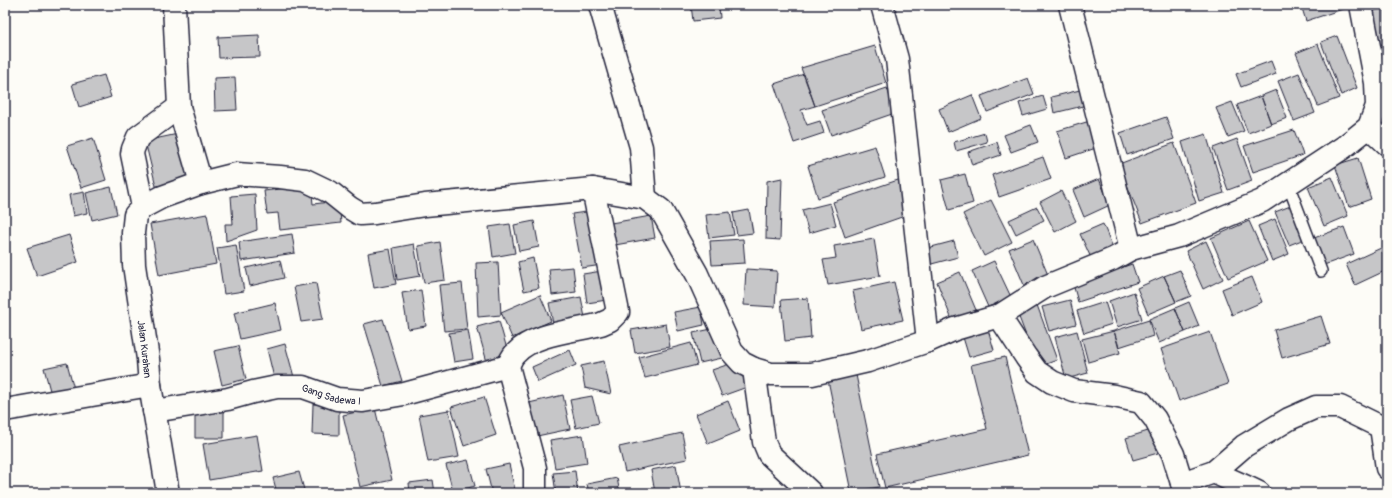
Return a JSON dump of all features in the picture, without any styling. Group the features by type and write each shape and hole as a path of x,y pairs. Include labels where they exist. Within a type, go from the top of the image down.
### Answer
{"street":[{"path":"174,5 179,107 202,184"},
{"path":"882,5 897,59 928,341"},
{"path":"1070,5 1131,249"},
{"path":"1361,5 1376,83 1378,124 1387,144"},
{"path":"605,6 640,147 645,198"},
{"path":"179,107 141,134 138,137 133,149 132,154 143,207 162,197 236,174 305,180 330,192 360,214 376,213 425,205 593,189 645,198 661,210 697,274 732,352 742,363 754,369 771,374 812,374 868,360 928,341 955,329 999,316 1045,287 1113,259 1131,249 1179,236 1262,201 1378,124"},
{"path":"535,493 534,468 508,366 515,353 526,345 540,338 601,324 610,320 618,312 593,189"},
{"name":"Jalan Kurahan","path":"143,207 135,215 133,233 134,264 148,359 150,385 168,493"},
{"path":"999,316 1011,336 1037,372 1052,382 1074,391 1114,396 1141,402 1156,419 1174,454 1184,488 1214,472 1244,446 1289,419 1316,407 1340,407 1384,427 1387,468"},
{"name":"Gang Sadewa I","path":"154,411 228,398 278,387 304,387 337,399 363,401 404,394 508,366"},
{"path":"754,369 766,448 769,454 810,493"},
{"path":"5,410 150,385"},
{"path":"1214,472 1259,493"}],"lane":[{"path":"1288,184 1321,271"}],"building":[{"path":"691,5 719,5 720,18 693,21"},
{"path":"1301,5 1348,5 1349,7 1306,21"},
{"path":"1387,7 1387,43 1378,45 1369,12"},
{"path":"259,35 260,57 219,58 218,37"},
{"path":"1337,36 1357,88 1341,95 1321,42"},
{"path":"1318,44 1339,98 1318,106 1296,53"},
{"path":"875,46 886,83 815,106 801,68"},
{"path":"1271,61 1276,74 1241,87 1236,74"},
{"path":"1299,73 1315,113 1294,121 1278,81"},
{"path":"804,74 815,106 801,110 807,125 820,121 824,133 794,143 774,84"},
{"path":"104,75 111,97 79,107 72,84"},
{"path":"235,77 237,110 215,111 214,78"},
{"path":"1028,78 1034,94 987,112 981,96"},
{"path":"887,88 895,113 831,135 822,110"},
{"path":"1084,89 1087,105 1054,113 1051,97"},
{"path":"1276,90 1287,118 1271,124 1261,96"},
{"path":"972,95 981,118 948,132 939,109"},
{"path":"1043,96 1047,109 1023,116 1019,103"},
{"path":"1261,96 1271,124 1248,133 1237,105"},
{"path":"1232,102 1244,131 1228,137 1216,108"},
{"path":"1166,117 1174,139 1127,155 1120,133"},
{"path":"1093,120 1102,146 1066,158 1057,131"},
{"path":"1031,125 1038,142 1011,152 1004,135"},
{"path":"1294,130 1303,155 1253,172 1244,146"},
{"path":"985,133 987,142 956,151 954,142"},
{"path":"178,134 189,182 157,190 145,141"},
{"path":"1206,134 1224,193 1199,201 1182,142"},
{"path":"93,138 106,180 81,188 67,146"},
{"path":"1237,139 1252,181 1228,190 1213,148"},
{"path":"997,142 1001,155 972,165 968,152"},
{"path":"1174,143 1196,203 1142,223 1119,164"},
{"path":"875,146 885,177 818,198 808,166"},
{"path":"1043,157 1051,179 999,197 992,175"},
{"path":"1358,158 1371,199 1349,207 1335,165"},
{"path":"965,174 973,203 949,210 941,180"},
{"path":"1332,177 1348,216 1324,226 1308,187"},
{"path":"782,178 780,240 766,239 767,181"},
{"path":"901,179 913,213 845,237 833,202"},
{"path":"1099,179 1110,205 1084,217 1073,190"},
{"path":"311,185 313,204 339,201 341,223 280,230 278,213 267,214 264,191"},
{"path":"111,187 117,214 92,220 86,193"},
{"path":"1061,191 1076,221 1055,232 1040,202"},
{"path":"84,192 87,213 73,216 69,195"},
{"path":"255,194 257,230 226,241 225,224 233,224 231,196"},
{"path":"991,200 1012,242 984,256 963,214"},
{"path":"830,203 836,225 809,233 802,210"},
{"path":"1293,205 1307,238 1289,245 1275,212"},
{"path":"1037,207 1044,220 1016,234 1009,220"},
{"path":"749,210 753,233 737,235 733,213"},
{"path":"593,211 602,265 582,268 572,214"},
{"path":"730,212 734,235 709,238 706,215"},
{"path":"207,214 216,264 159,275 150,224"},
{"path":"651,216 655,238 615,245 611,223"},
{"path":"1275,219 1289,254 1272,261 1258,226"},
{"path":"534,221 539,247 519,251 514,225"},
{"path":"1249,221 1267,261 1228,278 1211,238"},
{"path":"510,224 515,253 493,257 489,227"},
{"path":"1103,224 1114,250 1092,260 1080,234"},
{"path":"1344,227 1354,254 1324,265 1314,238"},
{"path":"292,234 295,253 241,261 239,242"},
{"path":"69,235 78,262 37,276 27,248"},
{"path":"743,239 745,263 712,265 710,241"},
{"path":"874,239 880,276 828,285 823,260 836,258 834,246"},
{"path":"1033,239 1048,275 1024,285 1009,249"},
{"path":"954,241 958,257 924,266 920,250"},
{"path":"1206,241 1223,279 1203,289 1186,251"},
{"path":"440,242 445,280 424,283 418,246"},
{"path":"414,244 420,276 397,280 393,248"},
{"path":"236,245 244,291 224,294 217,248"},
{"path":"1381,248 1387,262 1387,270 1355,285 1346,264"},
{"path":"390,249 396,284 374,288 368,253"},
{"path":"533,258 539,288 524,291 518,262"},
{"path":"280,260 284,278 250,286 246,268"},
{"path":"994,261 1011,297 988,307 972,271"},
{"path":"498,262 501,315 478,317 476,263"},
{"path":"1132,264 1138,282 1078,302 1073,284"},
{"path":"573,267 576,292 552,295 549,269"},
{"path":"746,269 777,271 775,307 744,305"},
{"path":"1180,270 1191,296 1176,302 1164,276"},
{"path":"602,271 607,300 587,303 583,274"},
{"path":"960,272 976,310 952,320 937,282"},
{"path":"1164,276 1176,302 1148,314 1137,288"},
{"path":"1252,277 1262,302 1232,315 1222,289"},
{"path":"894,282 903,320 861,329 853,291"},
{"path":"316,283 323,319 301,322 294,287"},
{"path":"462,283 467,329 444,331 439,285"},
{"path":"421,290 426,326 408,329 402,293"},
{"path":"1134,292 1142,319 1117,327 1109,301"},
{"path":"540,295 551,321 512,338 501,312"},
{"path":"581,297 586,323 554,329 549,303"},
{"path":"808,298 811,338 785,341 781,300"},
{"path":"1070,300 1076,324 1049,331 1042,307"},
{"path":"1105,302 1112,324 1084,333 1077,311"},
{"path":"1189,302 1199,326 1185,332 1175,308"},
{"path":"275,303 281,330 240,339 234,313"},
{"path":"1037,305 1057,360 1038,367 1017,312"},
{"path":"701,307 704,325 678,331 674,312"},
{"path":"1175,308 1185,332 1159,343 1149,319"},
{"path":"1321,316 1330,344 1282,358 1274,330"},
{"path":"383,319 402,381 383,386 364,324"},
{"path":"1149,320 1153,336 1119,347 1114,331"},
{"path":"499,321 509,356 487,362 477,327"},
{"path":"666,324 670,347 635,353 631,330"},
{"path":"987,326 994,350 969,357 962,334"},
{"path":"716,328 722,358 700,363 693,333"},
{"path":"468,330 473,359 454,362 449,333"},
{"path":"1077,331 1088,373 1066,379 1055,337"},
{"path":"1114,331 1120,353 1088,362 1082,339"},
{"path":"1210,332 1228,384 1179,401 1161,349"},
{"path":"691,343 697,365 645,378 639,357"},
{"path":"285,344 294,377 275,382 267,349"},
{"path":"238,346 246,379 222,385 214,351"},
{"path":"570,350 576,365 538,382 532,367"},
{"path":"1005,357 1028,455 885,488 877,454 987,429 971,365"},
{"path":"604,361 611,394 585,388 581,366"},
{"path":"738,361 747,387 722,396 712,370"},
{"path":"67,363 76,396 53,402 44,368"},
{"path":"855,370 879,487 851,492 827,375"},
{"path":"563,395 570,429 537,436 529,403"},
{"path":"592,396 599,423 576,428 570,400"},
{"path":"484,397 496,435 464,446 451,407"},
{"path":"728,401 740,431 708,444 696,414"},
{"path":"313,404 339,404 339,435 312,434"},
{"path":"375,408 392,480 360,487 343,415"},
{"path":"449,410 459,457 428,462 419,415"},
{"path":"195,411 224,411 224,438 195,438"},
{"path":"1151,430 1158,453 1133,460 1126,438"},
{"path":"682,433 687,459 625,472 619,447"},
{"path":"257,435 263,471 209,480 203,444"},
{"path":"583,435 587,463 555,468 550,440"},
{"path":"468,460 475,486 453,492 446,465"},
{"path":"509,464 515,490 503,493 492,493 486,469"},
{"path":"676,465 681,493 655,493 651,470"},
{"path":"575,471 578,493 556,493 553,473"},
{"path":"299,472 305,493 277,493 273,478"},
{"path":"617,478 620,493 589,493 587,484"},
{"path":"433,480 435,493 410,493 409,483"}]}
